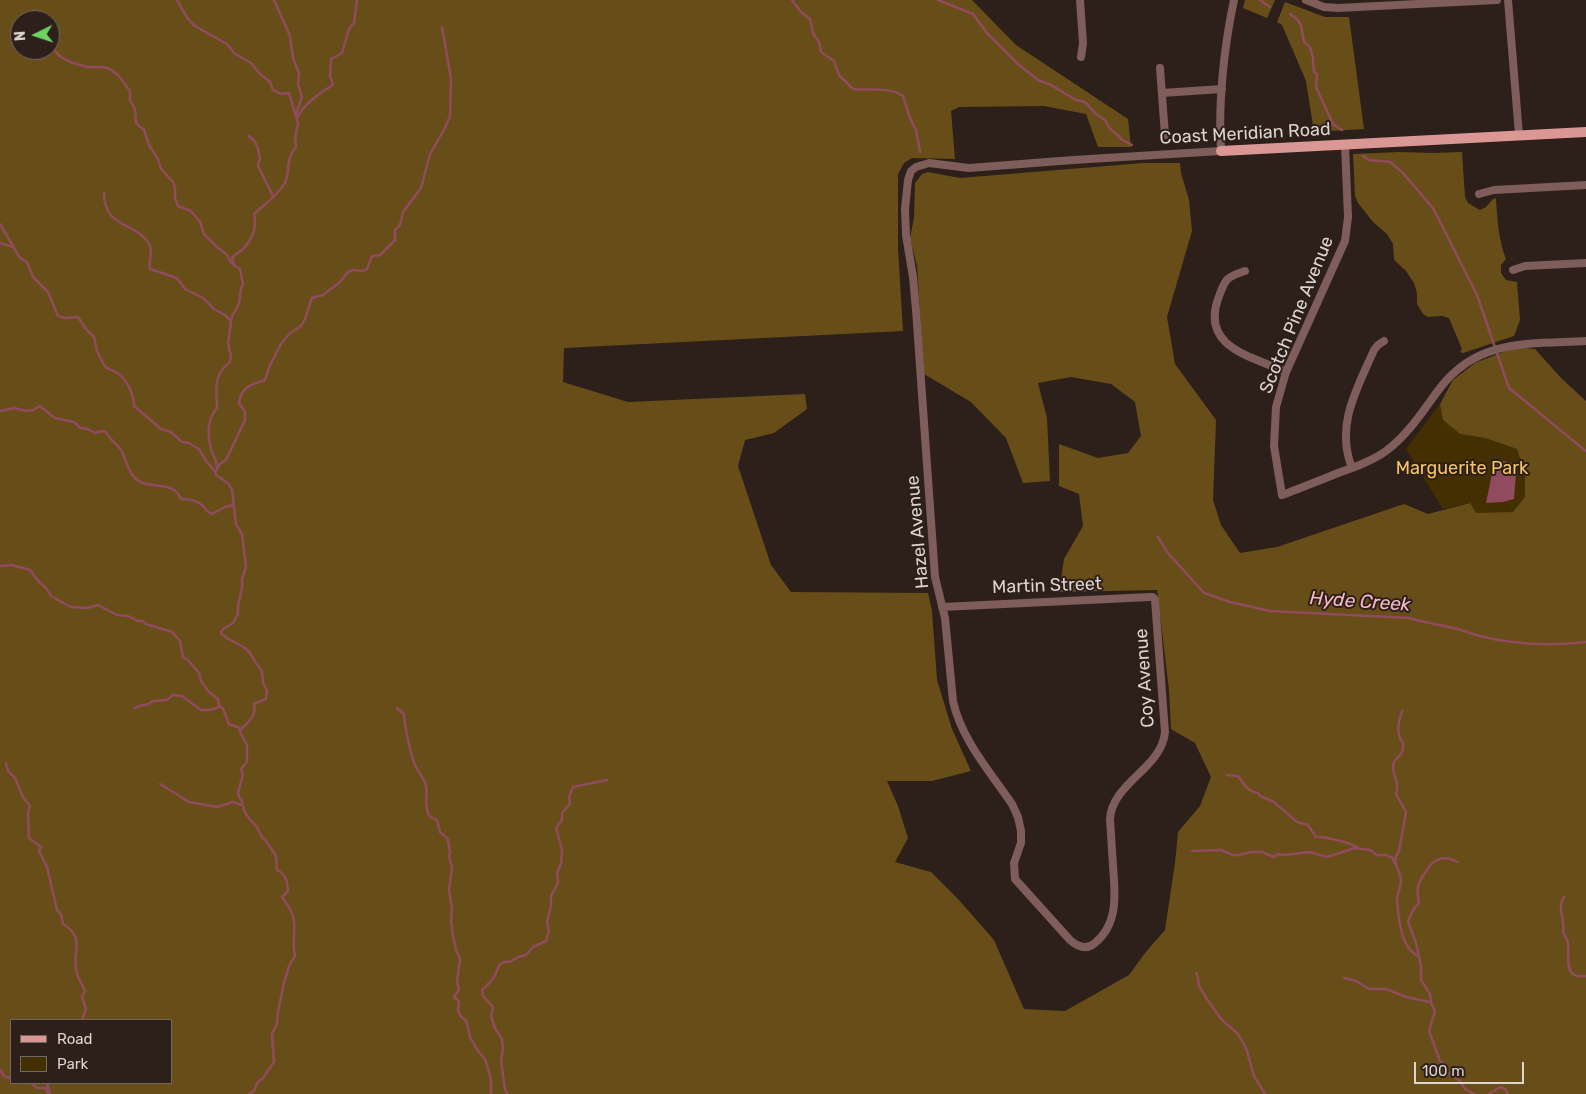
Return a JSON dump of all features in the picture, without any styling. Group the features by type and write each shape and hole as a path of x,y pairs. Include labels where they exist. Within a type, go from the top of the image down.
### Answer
{"main road":[{"name":"Coast Meridian Road","path":"1221,151 1586,132"}],"street":[{"path":"1080,0 1083,43 1081,57"},
{"path":"1221,151 1222,89 1229,25 1234,0"},
{"path":"1306,0 1324,7 1338,8 1497,0"},
{"path":"1508,0 1519,135"},
{"path":"1160,68 1165,135"},
{"path":"1162,93 1222,89"},
{"name":"Scotch Pine Avenue","path":"1344,145 1348,217 1345,241 1286,372 1278,400 1274,430 1275,457 1282,496 1352,468"},
{"name":"Coast Meridian Road","path":"910,174 916,167 924,164 969,168 1221,151"},
{"name":"Hazel Avenue","path":"910,174 906,187 906,235 917,319 934,577 945,618 952,702 958,722 1012,804 1020,824 1020,843 1013,868"},
{"path":"1479,194 1494,190 1586,185"},
{"path":"1513,270 1525,266 1586,263"},
{"path":"1246,271 1229,277 1224,282 1214,313 1217,330 1224,342 1234,349 1286,372"},
{"path":"1384,341 1374,350 1348,411 1345,437 1347,455 1352,468 1374,458 1400,440 1447,379 1476,356 1504,347 1586,341"},
{"name":"Martin Street","path":"942,607 1153,597"},
{"name":"Coy Avenue","path":"1013,868 1015,879 1020,886 1074,944 1084,947 1092,945 1106,930 1113,917 1115,903 1111,809 1116,799 1158,752 1164,737 1155,600 1153,597"}],"green space":[{"name":"Marguerite Park","path":"1440,404 1443,420 1460,434 1485,438 1517,449 1526,474 1525,497 1513,513 1476,513 1469,503 1443,509 1406,449"}],"shaded area":[{"path":"0,0 972,0 1016,45 1128,119 1131,147 1098,147 1086,114 1044,106 959,107 951,111 955,159 912,158 904,163 898,174 898,248 903,331 564,348 563,382 628,402 805,394 807,409 774,433 745,440 738,466 771,565 791,592 928,593 932,611 937,680 952,729 971,771 932,781 887,781 898,806 908,838 895,862 931,872 959,900 994,940 1024,1009 1065,1011 1129,975 1165,930 1178,832 1200,806 1211,777 1195,743 1171,729 1169,690 1157,590 1059,592 1064,559 1083,526 1079,494 1059,486 1059,444 1098,458 1128,453 1141,436 1135,402 1111,384 1071,377 1038,383 1047,418 1050,481 1023,483 1006,438 971,402 924,374 917,266 910,238 914,218 915,183 922,174 928,172 960,178 1143,163 1180,163 1189,200 1192,231 1167,317 1175,364 1216,420 1213,500 1221,525 1240,553 1277,547 1404,504 1428,514 1470,503 1476,513 1513,512 1525,497 1525,474 1517,449 1485,438 1460,434 1443,420 1440,404 1453,380 1475,363 1516,347 1535,349 1561,378 1586,401 1586,1094 0,1094"},
{"path":"1245,0 1275,0 1267,18 1243,8"},
{"path":"1285,2 1325,17 1349,17 1364,129 1314,132 1306,81 1282,25 1277,22"},
{"path":"1462,152 1465,197 1468,203 1480,210 1496,198 1500,238 1506,259 1501,265 1501,273 1506,280 1517,282 1520,320 1514,336 1463,353 1460,352 1462,349 1449,318 1442,316 1428,317 1423,314 1417,304 1417,293 1414,283 1406,271 1394,260 1393,244 1387,234 1373,222 1358,203 1355,196 1353,154"},
{"path":"1498,460 1513,463 1516,474 1514,499 1486,503 1494,464"}],"waterway":[{"path":"177,0 188,19 195,26 227,44 235,54 251,63 270,82 273,90 281,94 289,93 298,123 295,139 296,147 289,159 284,184 254,214 255,227 252,236 244,248 232,258 234,264"},
{"path":"274,0 290,36 293,58 299,73 298,84 302,97 296,114"},
{"path":"297,119 302,109 333,85 330,76 331,59 342,53 349,29 354,23 357,0"},
{"name":"Hyde Creek","path":"792,0 801,12 810,19 813,33 819,42 821,52 834,61 839,75 853,89 885,90 903,96 916,130 920,152"},
{"path":"938,0 973,14 987,33 1019,65 1038,80 1051,85 1076,100 1085,102 1096,114 1105,120 1110,129 1121,139 1132,145"},
{"path":"1260,0 1270,7"},
{"path":"1290,14 1301,25 1304,42 1310,47 1314,72 1317,74 1316,87 1333,124 1342,130"},
{"path":"216,471 220,464 226,460 245,420 245,412 239,403 242,393 248,387 265,380 270,365 281,344 290,333 301,326 312,298 323,295 340,282 348,272 367,269 372,256 380,255 395,240 395,230 400,225 403,212 421,188 430,154 450,116 451,79 442,27"},
{"path":"60,56 70,62 87,67 110,69 118,75 130,91 130,100 135,109 136,123 144,130 161,169 173,182 178,206 191,211 200,222 204,234 227,255 231,263 240,269 243,284 239,303 232,315 231,321"},
{"path":"249,136 255,142 258,149 260,158 258,166 273,196"},
{"path":"1363,156 1369,160 1390,162 1402,172 1433,208 1477,295 1509,388 1586,451"},
{"path":"104,193 105,205 115,219 138,232 150,246 150,269 177,278 185,289 203,298 214,309 231,321 228,342 231,354 230,362 220,372 218,378 216,389 217,408 211,417 209,427 210,443 217,468"},
{"path":"0,224 20,258 27,262 33,277 48,292 58,316 65,318 78,317 94,337 97,351 105,367 126,381 132,393 134,406 161,429 171,432 182,442 189,443 199,449 216,475 229,484 232,490 236,524 242,534 246,567 242,579 238,614 233,623 223,629 221,633 249,652 262,671 263,683 267,690 266,699 254,704 253,715 249,722 240,730"},
{"path":"0,243 13,247"},
{"path":"0,411 14,408 26,411 40,406 55,418 74,422 80,428 88,429 95,433 106,432 121,450 130,471 139,481 172,489 181,499 197,502 212,514 233,505"},
{"name":"Hyde Creek","path":"1158,537 1168,553 1204,593 1230,602 1270,611 1409,618 1493,639 1519,643 1559,644 1586,642"},
{"path":"0,566 12,565 30,570 51,596 71,607 87,608 98,605 117,615 128,616 172,632 180,641 183,657 199,673 201,681 209,692 218,699 219,705 223,709 229,724 240,728 240,732 247,745 247,762 241,769 243,775 238,792 239,797 244,811 276,856 277,870 286,879 288,891 282,897 293,916 295,956 289,966 278,1011 277,1024 272,1034 274,1062 263,1078 257,1083 254,1091 249,1094"},
{"path":"135,708 153,701 167,700 173,695 182,696 201,710 219,707"},
{"path":"397,708 404,714 413,761 425,783 426,805 429,815 437,820 440,832 448,839 449,857 452,867 449,891 452,908 451,922 456,950 460,958 457,982 459,990 454,997 459,1001 458,1011 461,1017 466,1020 470,1037 485,1059 491,1079 491,1094"},
{"path":"1402,711 1398,728 1403,748 1393,765 1397,782 1396,794 1406,812 1396,859 1401,877 1397,900 1404,939 1407,946 1418,956"},
{"path":"6,763 8,771 15,778 23,797 30,806 28,813 29,838 41,847 39,851 47,867 57,910 61,914 63,924 70,929 76,939 76,969 78,978 85,991 82,997 86,1009 82,1019"},
{"path":"1227,775 1238,776 1249,789 1274,802 1297,822 1308,825 1316,837 1337,840 1357,847"},
{"path":"508,1094 505,1090 501,1060 502,1039 495,1028 491,1016 493,1007 483,996 482,990 493,979 503,962 510,962 526,955 533,947 546,941 549,931 547,922 551,906 551,896 558,883 557,873 561,863 562,850 556,828 562,820 562,813 570,804 569,797 573,787 607,780"},
{"path":"160,784 189,802 217,807 233,802 242,805"},
{"path":"1192,851 1221,850 1233,855 1262,852 1274,857 1278,854 1310,852 1327,857 1355,848 1370,850 1377,855 1386,855 1393,858 1395,864"},
{"path":"1458,862 1443,858 1431,864 1419,883 1419,903 1408,922 1416,943 1421,966 1421,980 1430,994 1431,1003 1435,1011 1429,1031 1440,1061 1444,1064 1447,1072 1460,1081 1465,1089 1474,1094"},
{"path":"1564,897 1561,910 1563,932 1568,943 1570,971 1578,976 1586,976"},
{"path":"1196,973 1199,986 1207,999 1221,1019 1238,1034 1246,1048 1254,1076 1265,1094"},
{"path":"1344,978 1356,981 1369,989 1386,989 1406,997 1430,1002"},
{"path":"0,1070 5,1077 10,1078"},
{"path":"32,1084 37,1088 46,1088 48,1094"},
{"path":"47,1084 50,1094"},
{"path":"1489,1094 1500,1087 1505,1089 1508,1094"}]}
